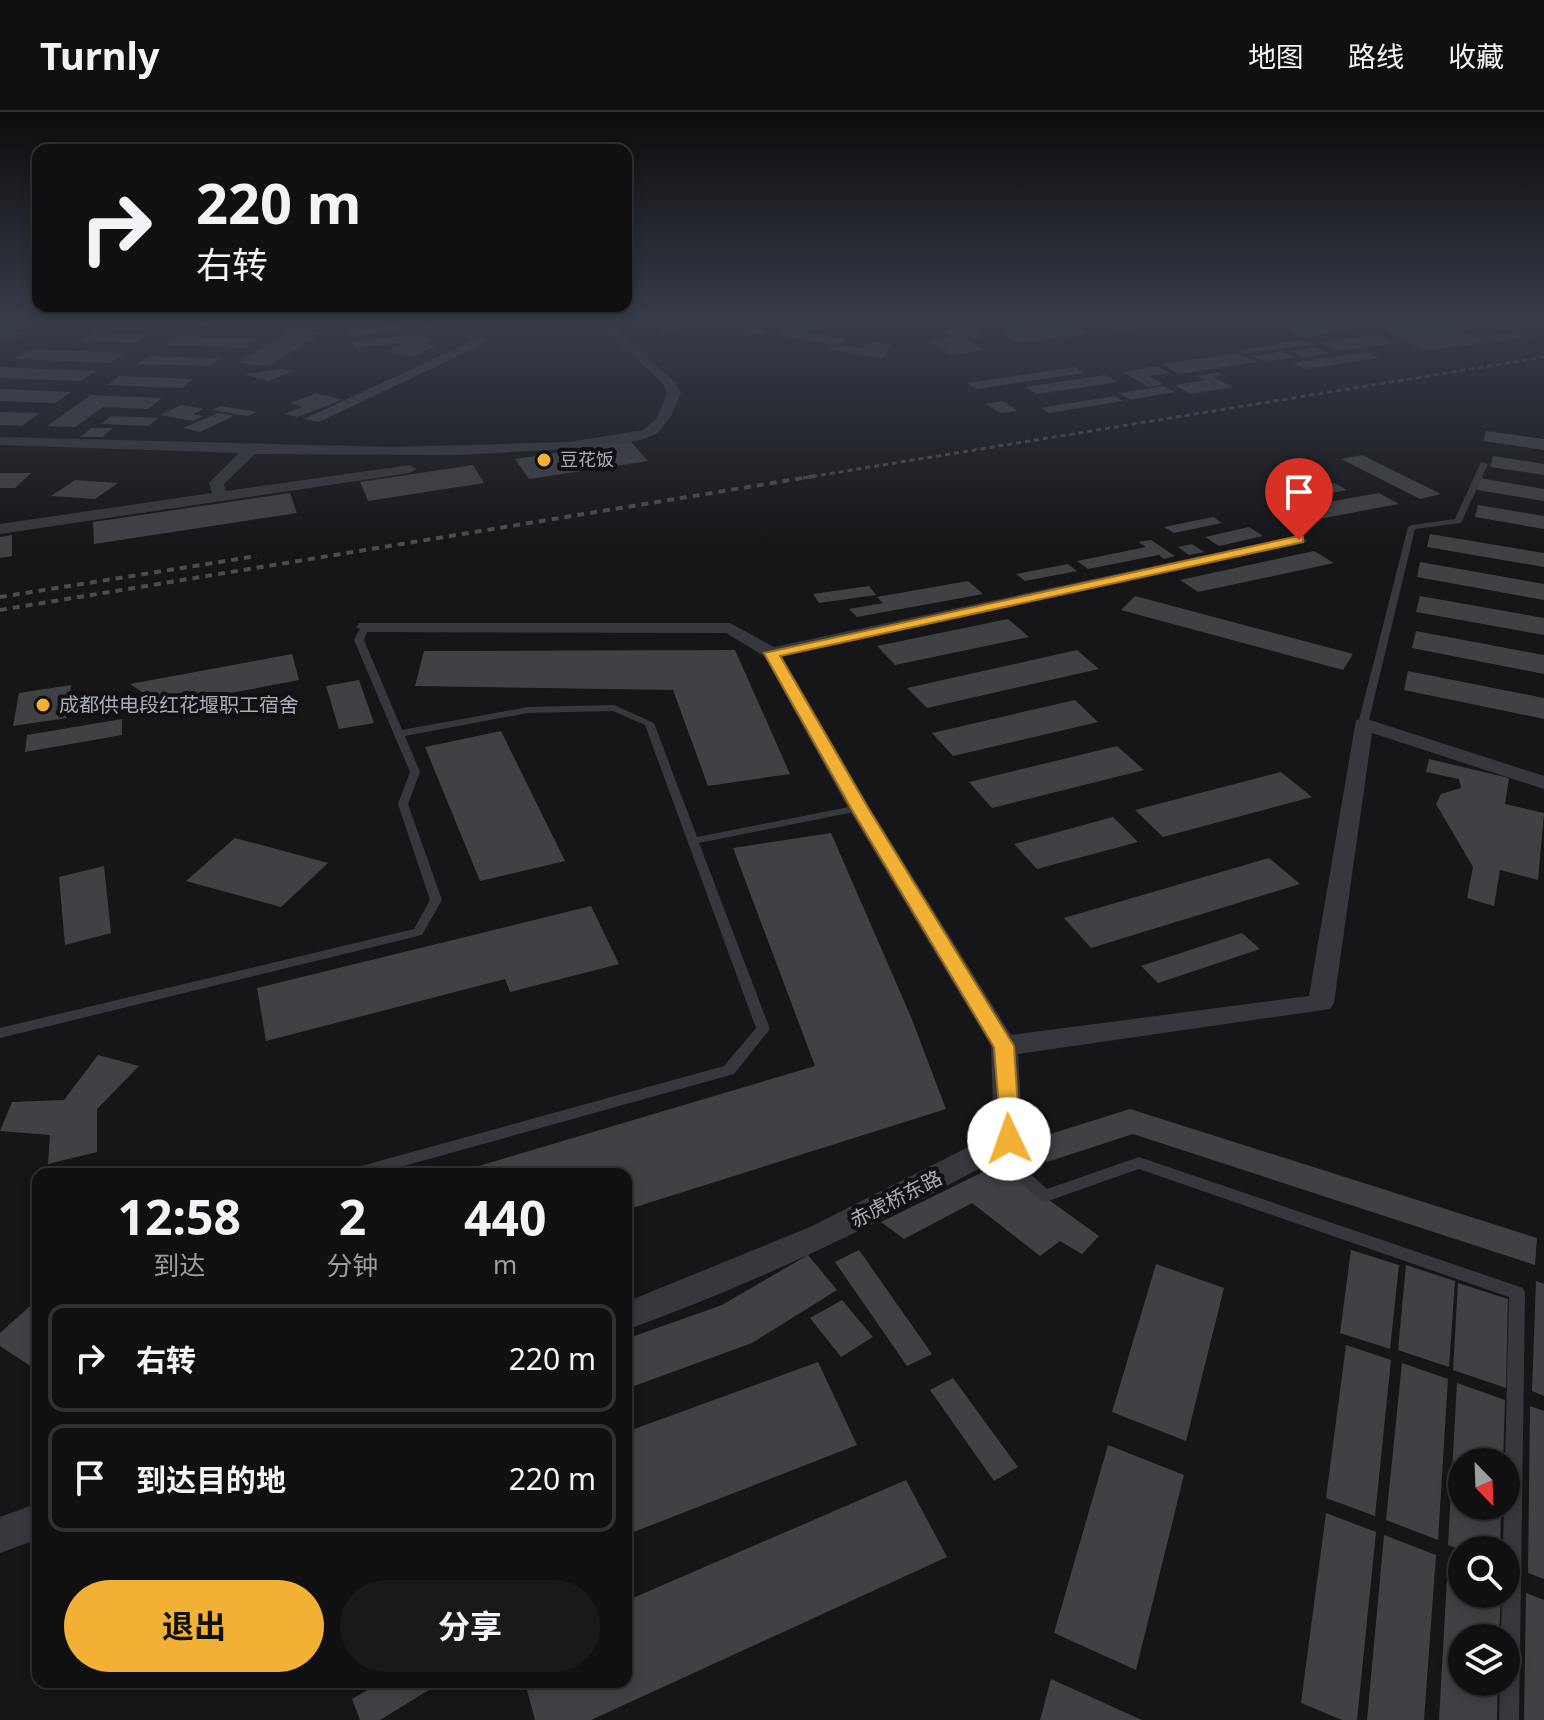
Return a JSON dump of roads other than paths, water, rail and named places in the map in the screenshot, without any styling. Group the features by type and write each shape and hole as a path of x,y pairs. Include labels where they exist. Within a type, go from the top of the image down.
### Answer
{"street":[{"path":"0,441 251,450 481,450 567,446 645,435 665,416 674,394"},
{"path":"220,496 216,483 251,450"},
{"path":"0,529 410,469"},
{"path":"771,653 1299,540"},
{"path":"365,627 730,628 771,653 859,808 1004,1046 1009,1139 993,1148"},
{"path":"1004,1046 1321,1003 1363,724 1544,783"},
{"name":"赤虎桥东路","path":"632,1314 699,1291 874,1212 993,1148"},
{"path":"0,1535 32,1523"}],"lane":[{"path":"1363,724 1412,527 1458,521 1484,464"},
{"path":"0,1033 418,932 436,900 403,804 415,772 359,640 365,627"},
{"path":"376,1168 729,1070 763,1029 649,723 614,708 528,710 399,734"},
{"path":"693,841 859,808"},
{"path":"993,1148 1045,1196 1139,1163 1517,1293 1509,1720"}],"railway":[{"path":"803,478 1317,394"},
{"path":"0,610 815,476"},
{"path":"0,597 257,556"}],"place":[{"name":"豆花饭","path":"544,460"},
{"name":"成都供电段红花堰职工宿舍","path":"43,705"}]}
